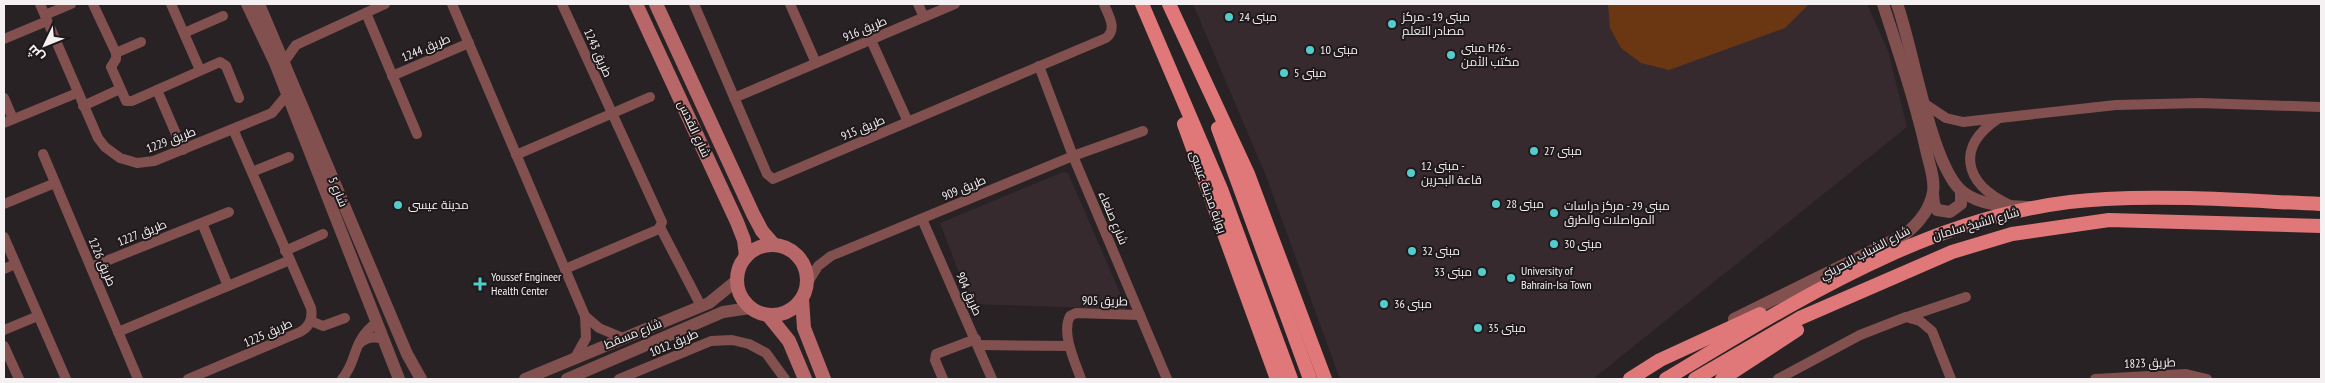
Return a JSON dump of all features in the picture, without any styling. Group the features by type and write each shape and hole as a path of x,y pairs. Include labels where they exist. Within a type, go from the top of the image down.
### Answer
{"main road":[{"name":"شارع القدس","path":"636,4 737,222 744,240 746,256"},
{"name":"شارع القدس","path":"656,4 753,214 762,231 774,245"},
{"path":"1141,4 1221,189 1290,379"},
{"name":"بوابة مدينة عيسى","path":"1141,4 1277,379"},
{"path":"1169,4 1248,174 1325,379"},
{"path":"1186,43 1259,236 1310,379"},
{"name":"شارع الشيخ سلمان","path":"1666,379 1818,290 1930,236 2038,208 2105,198 2321,204"},
{"name":"شارع الشيخ سلمان","path":"1695,379 1800,318 1952,252 2012,234 2109,220 2321,226"},
{"path":"2246,223 2260,228 2321,232"},
{"path":"802,299 784,314 768,315 750,308 740,296 736,281 738,268 746,256 754,249 774,245 792,251 799,257 804,265 807,284 802,299 804,328 824,379"},
{"path":"1722,379 1762,352 1871,287"},
{"path":"1630,379 1660,360 1786,302 1818,290"},
{"path":"768,315 789,341 806,379"}],"street":[{"name":"طريق 1229","path":"40,4 98,138 104,147 120,158 146,163 183,150 272,113 288,95"},
{"path":"4,39 71,4"},
{"path":"93,4 116,53 116,59 111,67 123,98 128,101 218,63 225,64 239,98"},
{"path":"172,4 200,70"},
{"path":"246,4 252,4"},
{"name":"شارع 5","path":"246,4 288,95 399,379"},
{"name":"شارع 5","path":"260,4 407,354 421,379"},
{"path":"284,62 296,45 385,4"},
{"path":"452,4 585,316 586,338 575,358"},
{"name":"طريق 1243","path":"562,4 662,220 660,227 701,306"},
{"name":"طريق 915","path":"694,4 767,174 773,179 1109,36 1113,26 1104,4"},
{"path":"790,4 816,63"},
{"path":"918,4 924,17"},
{"name":"طريق 916","path":"734,98 955,4"},
{"path":"1883,4 1905,67 1925,143 1934,204 1937,210 1950,212 1961,204 1961,191"},
{"path":"1897,4 1944,168 1961,191 1980,201 2038,208"},
{"name":"طريق 1244","path":"366,13 417,134"},
{"path":"184,33 223,16"},
{"path":"275,40 296,45"},
{"path":"871,40 908,122"},
{"path":"116,53 141,42"},
{"name":"طريق 1244","path":"392,76 469,43"},
{"name":"شارع صنعاء","path":"1039,66 1073,156 1167,379"},
{"path":"83,106 120,89"},
{"path":"157,90 183,150"},
{"path":"4,98 8,121 77,93"},
{"path":"516,155 650,97"},
{"path":"1925,104 1954,121 2116,106 2200,103 2321,107"},
{"name":"طريق 1229","path":"272,113 296,116"},
{"path":"2002,116 1980,133 1971,154 1971,166 1972,174 1987,193 2012,206"},
{"name":"طريق 1225","path":"188,379 300,332 311,320 312,308 233,129"},
{"name":"طريق 909","path":"807,284 818,266 828,258 1073,156 1143,131"},
{"name":"طريق 1226","path":"43,154 138,379"},
{"path":"252,172 289,156"},
{"path":"4,204 55,183"},
{"name":"شارع الشباب البحريني","path":"1660,360 1693,338 1904,234 1922,217 1933,191"},
{"name":"طريق 1227","path":"91,267 229,212"},
{"name":"طريق 904","path":"922,219 992,379"},
{"path":"202,223 228,286"},
{"path":"565,269 660,227"},
{"path":"118,332 228,286 324,234"},
{"path":"4,237 66,379"},
{"path":"4,269 15,264"},
{"name":"شارع مسقط","path":"525,379 701,306 723,294 736,281"},
{"path":"1778,379 1860,336 1906,317 1966,297"},
{"name":"شارع مسقط","path":"567,379 723,312 750,308"},
{"name":"طريق 905","path":"1081,379 1069,346 1068,322 1072,314 1140,314"},
{"path":"4,330 38,316"},
{"path":"585,316 599,328 623,338"},
{"path":"1906,317 1920,321 1932,331 1951,379"},
{"path":"311,320 323,326 344,318"},
{"path":"342,379 360,338 377,322 388,327 397,347 407,354"},
{"path":"355,349 364,339 383,339"},
{"name":"طريق 1012","path":"619,379 711,341 732,340 749,344 766,353 785,379"},
{"path":"943,379 935,360 936,354 977,342 1069,346"},
{"path":"4,346 19,379"},
{"name":"طريق 1823","path":"2094,379 2186,374 2207,379"}],"shaded area":[{"name":"University of Bahrain-Isa Town","path":"1193,4 1867,4 1888,51 1907,127 1593,379 1340,379 1266,176"},
{"path":"1608,4 1809,4 1785,28 1669,70 1641,63 1621,48 1610,28"},
{"path":"1063,172 1068,173 1127,309 971,304 940,223"}],"place":[{"name":"مبنى 24","path":"1229,17"},
{"name":"مبنى 19 - مركز مصادر التعلم","path":"1392,24"},
{"name":"مبنى 10","path":"1310,50"},
{"name":"مبنى H26 - مكتب الأمن","path":"1451,55"},
{"name":"مبنى 5","path":"1284,73"},
{"name":"مبنى 27","path":"1534,151"},
{"name":"مبنى 12 - قاعة البحرين","path":"1411,173"},
{"name":"مبنى 28","path":"1496,204"},
{"name":"مدينة عيسى","path":"398,205"},
{"name":"مبنى 29 - مركز دراسات المواصلات والطرق","path":"1554,213"},
{"name":"مبنى 30","path":"1554,244"},
{"name":"مبنى 32","path":"1412,251"},
{"name":"مبنى 33","path":"1482,272"},
{"name":"University of Bahrain-Isa Town","path":"1511,278"},
{"name":"Youssef Engineer Health Center","path":"480,284"},
{"name":"مبنى 36","path":"1384,304"},
{"name":"مبنى 35","path":"1478,328"}]}
